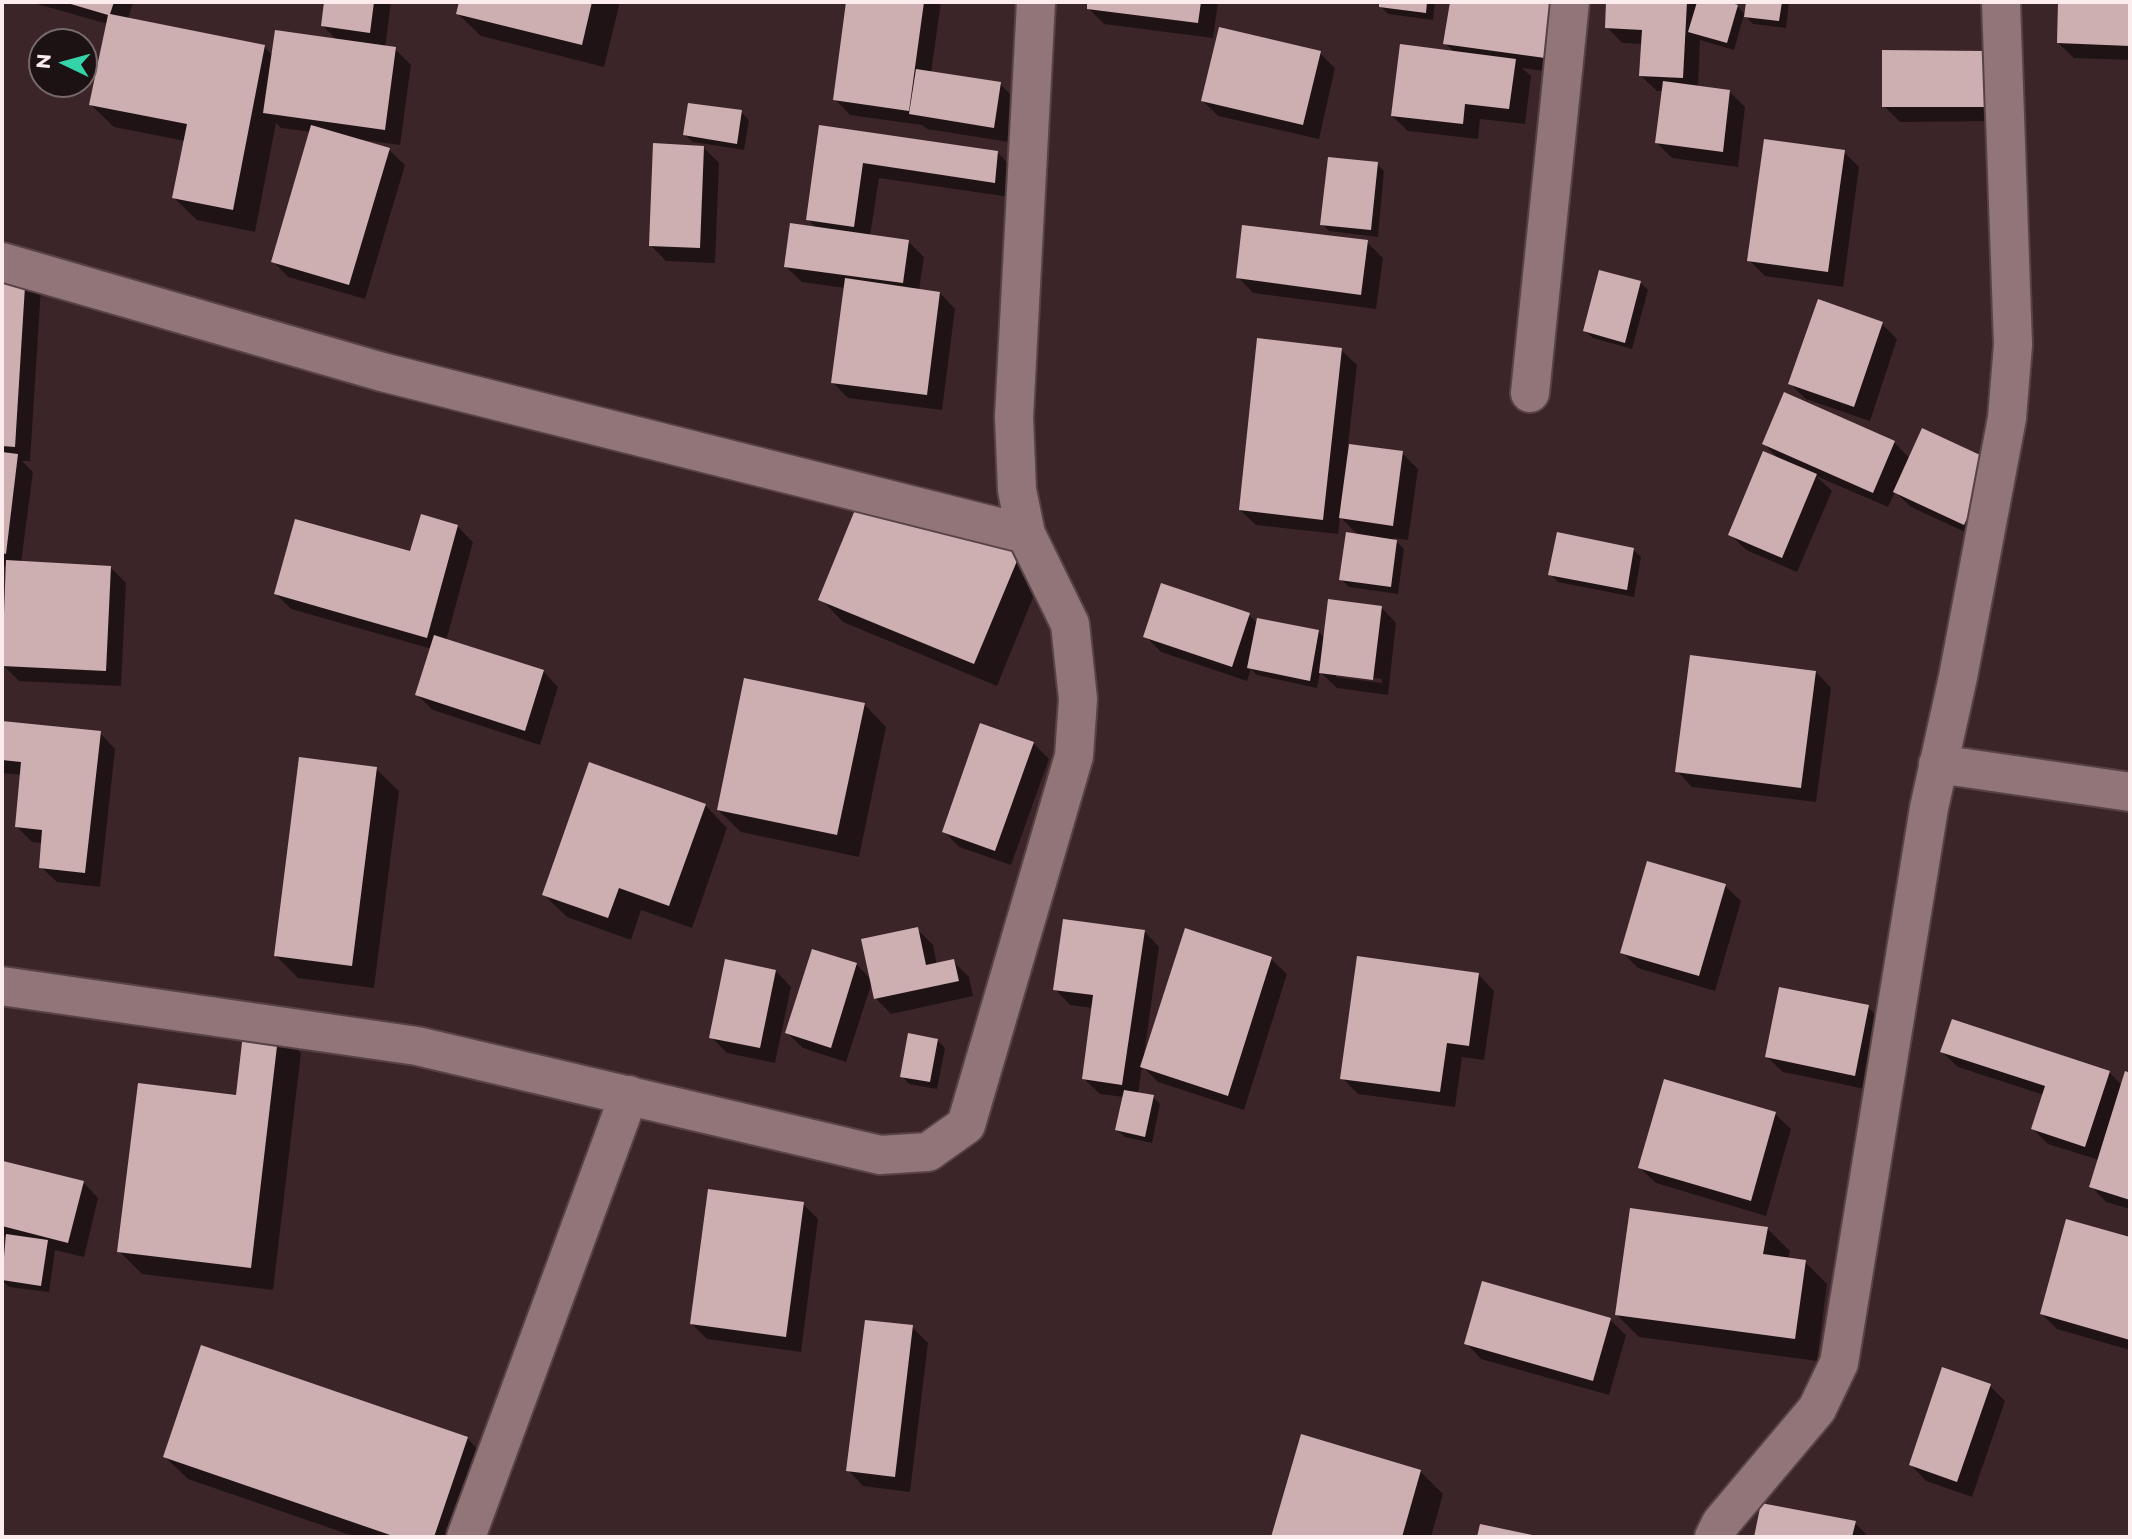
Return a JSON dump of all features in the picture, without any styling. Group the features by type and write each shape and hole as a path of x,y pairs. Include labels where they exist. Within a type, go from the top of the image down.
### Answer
{"street":[{"path":"2,986 416,1046 880,1155 928,1152 966,1125 1074,756 1079,699 1070,624 1026,534 1017,490 1014,417 1036,2"},
{"path":"1530,393 1570,2"},
{"path":"1714,1537 1721,1523 1817,1409 1839,1363 1929,807 1958,677 2007,418 2013,345 2001,2"},
{"path":"2,262 382,372 1026,534"},
{"path":"1938,764 2130,792"},
{"path":"466,1537 629,1095"}],"building":[{"path":"64,2 114,2 110,14 265,45 233,210 172,198 187,124 89,105 90,98 98,98 98,62 108,15"},
{"path":"324,2 374,2 370,33 321,26"},
{"path":"459,2 592,2 582,45 456,14"},
{"path":"846,2 924,2 909,111 833,100"},
{"path":"1087,2 1201,2 1198,23 1087,9"},
{"path":"1379,2 1427,2 1426,13 1379,7"},
{"path":"1450,2 1553,2 1545,58 1443,44"},
{"path":"1606,2 1687,2 1683,78 1639,76 1642,30 1605,28"},
{"path":"1697,2 1728,2 1738,5 1727,43 1688,32"},
{"path":"1746,2 1782,2 1779,21 1744,17"},
{"path":"2058,2 2130,2 2130,46 2057,43"},
{"path":"1219,27 1321,51 1303,125 1201,101"},
{"path":"275,30 396,47 385,130 263,113"},
{"path":"1400,44 1516,59 1509,109 1465,104 1463,124 1391,116"},
{"path":"1882,50 1986,51 1986,107 1882,107"},
{"path":"916,69 1001,82 994,128 909,114"},
{"path":"1663,81 1730,90 1723,152 1655,143"},
{"path":"688,103 742,110 737,144 683,135"},
{"path":"311,125 390,148 349,285 271,262"},
{"path":"819,125 998,151 995,183 863,163 854,227 806,220"},
{"path":"1764,139 1845,150 1828,272 1747,261"},
{"path":"653,143 704,146 700,248 649,246"},
{"path":"1328,157 1378,162 1371,230 1320,225"},
{"path":"790,223 909,240 903,283 784,267"},
{"path":"1242,225 1368,240 1361,295 1236,278"},
{"path":"2,269 26,270 15,447 2,446"},
{"path":"1599,270 1641,281 1625,343 1583,331"},
{"path":"845,278 940,292 927,395 831,383"},
{"path":"1818,299 1883,322 1854,407 1788,384"},
{"path":"1257,338 1342,348 1323,520 1239,510"},
{"path":"1784,392 1895,441 1873,493 1762,444"},
{"path":"1922,428 1993,461 1964,525 1893,492"},
{"path":"1349,444 1403,451 1393,526 1339,518"},
{"path":"1763,451 1817,474 1782,558 1728,535"},
{"path":"2,452 18,454 6,554 2,553"},
{"path":"866,483 1022,549 974,664 818,600"},
{"path":"421,514 458,525 427,638 274,594 295,519 410,551"},
{"path":"1346,532 1397,540 1391,587 1339,580"},
{"path":"1557,532 1634,548 1627,590 1548,575"},
{"path":"6,560 111,566 106,671 2,666"},
{"path":"1161,583 1250,613 1232,667 1143,637"},
{"path":"1328,599 1382,606 1373,680 1319,673"},
{"path":"1257,618 1319,630 1310,681 1247,668"},
{"path":"434,635 544,670 525,731 415,695"},
{"path":"1690,655 1816,671 1801,788 1675,772"},
{"path":"744,678 865,703 837,835 717,810"},
{"path":"2,721 101,731 85,873 39,868 42,830 15,827 21,762 2,760"},
{"path":"980,723 1034,742 995,851 942,832"},
{"path":"299,757 377,767 352,966 274,956"},
{"path":"589,762 706,804 669,906 619,888 608,918 542,895"},
{"path":"1647,861 1726,884 1699,976 1620,953"},
{"path":"1063,919 1145,930 1122,1085 1082,1079 1093,995 1053,990"},
{"path":"918,927 926,965 954,959 959,981 874,999 861,939"},
{"path":"1185,928 1272,957 1228,1096 1140,1067"},
{"path":"812,949 857,963 831,1048 785,1033"},
{"path":"1357,956 1479,973 1469,1046 1447,1043 1440,1092 1340,1079"},
{"path":"725,959 776,970 760,1048 709,1038"},
{"path":"1779,987 1869,1005 1855,1076 1765,1057"},
{"path":"1952,1019 2110,1071 2085,1147 2031,1129 2045,1086 1940,1052"},
{"path":"244,1025 279,1029 251,1268 117,1252 138,1083 236,1095"},
{"path":"908,1033 938,1039 930,1082 900,1077"},
{"path":"2125,1071 2130,1073 2130,1200 2089,1187"},
{"path":"1664,1079 1776,1112 1751,1201 1638,1168"},
{"path":"1124,1090 1154,1095 1145,1137 1115,1130"},
{"path":"3,1161 84,1181 68,1243 2,1226"},
{"path":"708,1189 804,1202 786,1337 690,1324"},
{"path":"1630,1208 1768,1227 1763,1254 1806,1260 1795,1339 1615,1315"},
{"path":"2066,1219 2130,1237 2130,1340 2040,1314"},
{"path":"6,1234 48,1240 41,1286 2,1280"},
{"path":"1482,1281 1611,1318 1593,1381 1464,1344"},
{"path":"865,1320 913,1325 895,1477 846,1471"},
{"path":"201,1345 468,1437 434,1537 396,1537 163,1457"},
{"path":"1942,1367 1991,1384 1957,1482 1909,1465"},
{"path":"1301,1434 1421,1470 1402,1537 1271,1537"},
{"path":"1761,1503 1856,1521 1852,1537 1754,1537"},
{"path":"1480,1524 1537,1536 1537,1537 1477,1537"}]}
